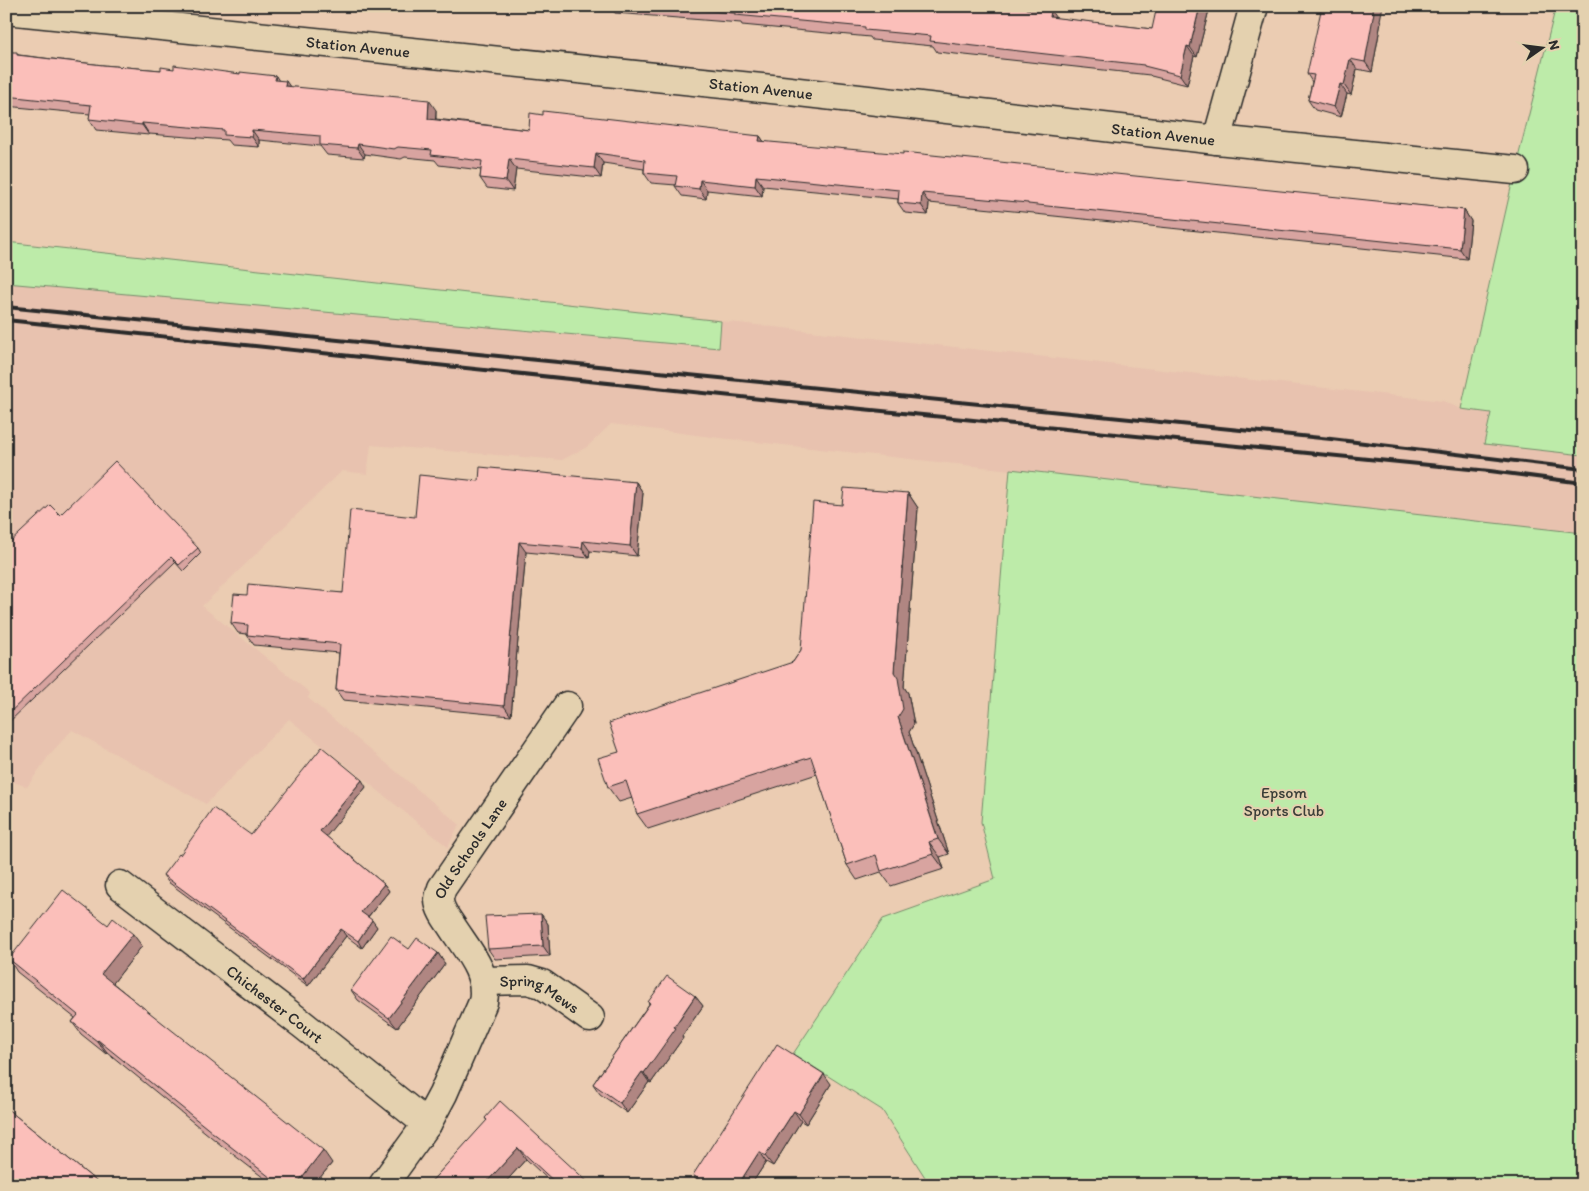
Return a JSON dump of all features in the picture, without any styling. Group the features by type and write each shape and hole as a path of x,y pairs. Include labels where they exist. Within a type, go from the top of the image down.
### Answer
{"street":[{"path":"1217,140 1254,6"},
{"name":"Station Avenue","path":"6,10 781,90 1217,140 1515,170"},
{"name":"Old Schools Lane","path":"484,981 478,966 444,915 439,900 442,888 567,706"},
{"name":"Chichester Court","path":"120,885 294,1018 427,1124"},
{"name":"Spring Mews","path":"484,981 528,980 542,984 590,1018"},
{"path":"383,1185 427,1124 443,1094 483,1002 485,992 484,981"}],"shaded area":[{"path":"6,242 1443,401 1461,409 1583,425 1583,533 720,438 611,424 587,447 562,460 371,445 367,474 342,471 202,606 310,693 308,698 459,824 448,847 289,719 206,804 72,730 50,754 27,787 6,779"}],"green space":[{"path":"1556,6 1583,6 1583,455 1484,444 1491,413 1461,409 1515,170"},
{"path":"6,242 721,321 719,348 6,283"},
{"name":"Epsom Sports Club","path":"1010,469 1583,533 1583,1185 930,1185 882,1110 793,1054 883,919 995,879 981,822"}],"building":[{"path":"647,6 1025,6 1026,9 1051,11 1050,17 1152,29 1157,6 1200,6 1190,47 1187,46 1180,75 1144,65 930,41 931,36 865,30 865,27"},
{"path":"1322,6 1374,6 1365,62 1350,59 1344,85 1340,84 1334,107 1308,100 1314,75 1307,74"},
{"path":"6,47 9,47 8,52 17,52 17,55 161,70 161,67 174,69 174,65 240,74 240,72 276,76 275,80 286,81 285,86 429,100 428,119 529,130 530,113 543,115 543,111 760,136 759,141 903,154 903,152 1464,210 1460,249 922,193 921,205 898,203 899,190 756,176 755,186 700,180 699,189 675,186 677,176 644,173 645,160 596,153 594,168 509,159 506,181 480,178 482,161 431,155 432,150 398,147 394,149 358,144 357,148 320,145 320,136 252,130 252,137 224,135 224,130 142,123 142,125 89,119 91,105 6,96"},
{"path":"115,461 198,548 179,565 171,557 6,716 6,546 50,505 60,515"},
{"path":"480,467 636,482 630,546 583,541 582,548 519,542 504,706 336,690 340,644 247,635 248,625 231,623 234,594 247,595 248,584 343,593 350,510 415,517 419,475 479,481"},
{"path":"844,488 908,493 894,672 898,678 903,709 898,717 938,839 929,842 933,854 881,871 876,855 847,865 811,757 637,814 626,781 608,787 598,758 619,752 609,723 793,662 801,650 813,502 842,505"},
{"path":"322,747 362,780 320,831 384,884 361,912 372,920 358,941 341,929 303,979 163,875 180,855 213,808 251,835"},
{"path":"63,890 108,925 113,918 133,934 101,974 323,1150 296,1185 280,1185 98,1040 72,1022 78,1015 9,959"},
{"path":"541,914 543,946 488,949 485,916"},
{"path":"391,936 409,949 417,938 438,953 389,1018 351,990"},
{"path":"667,976 695,996 674,1027 676,1028 620,1103 593,1084"},
{"path":"777,1044 824,1074 799,1114 794,1111 765,1156 759,1152 738,1185 707,1185 693,1175"},
{"path":"500,1101 591,1185 558,1185 518,1148 484,1185 428,1185 487,1120 485,1118"},
{"path":"6,1108 101,1185 20,1185 6,1174"}],"railway":[{"path":"6,307 1331,439 1583,469"},
{"path":"6,320 771,400 1490,471 1583,483"}]}
